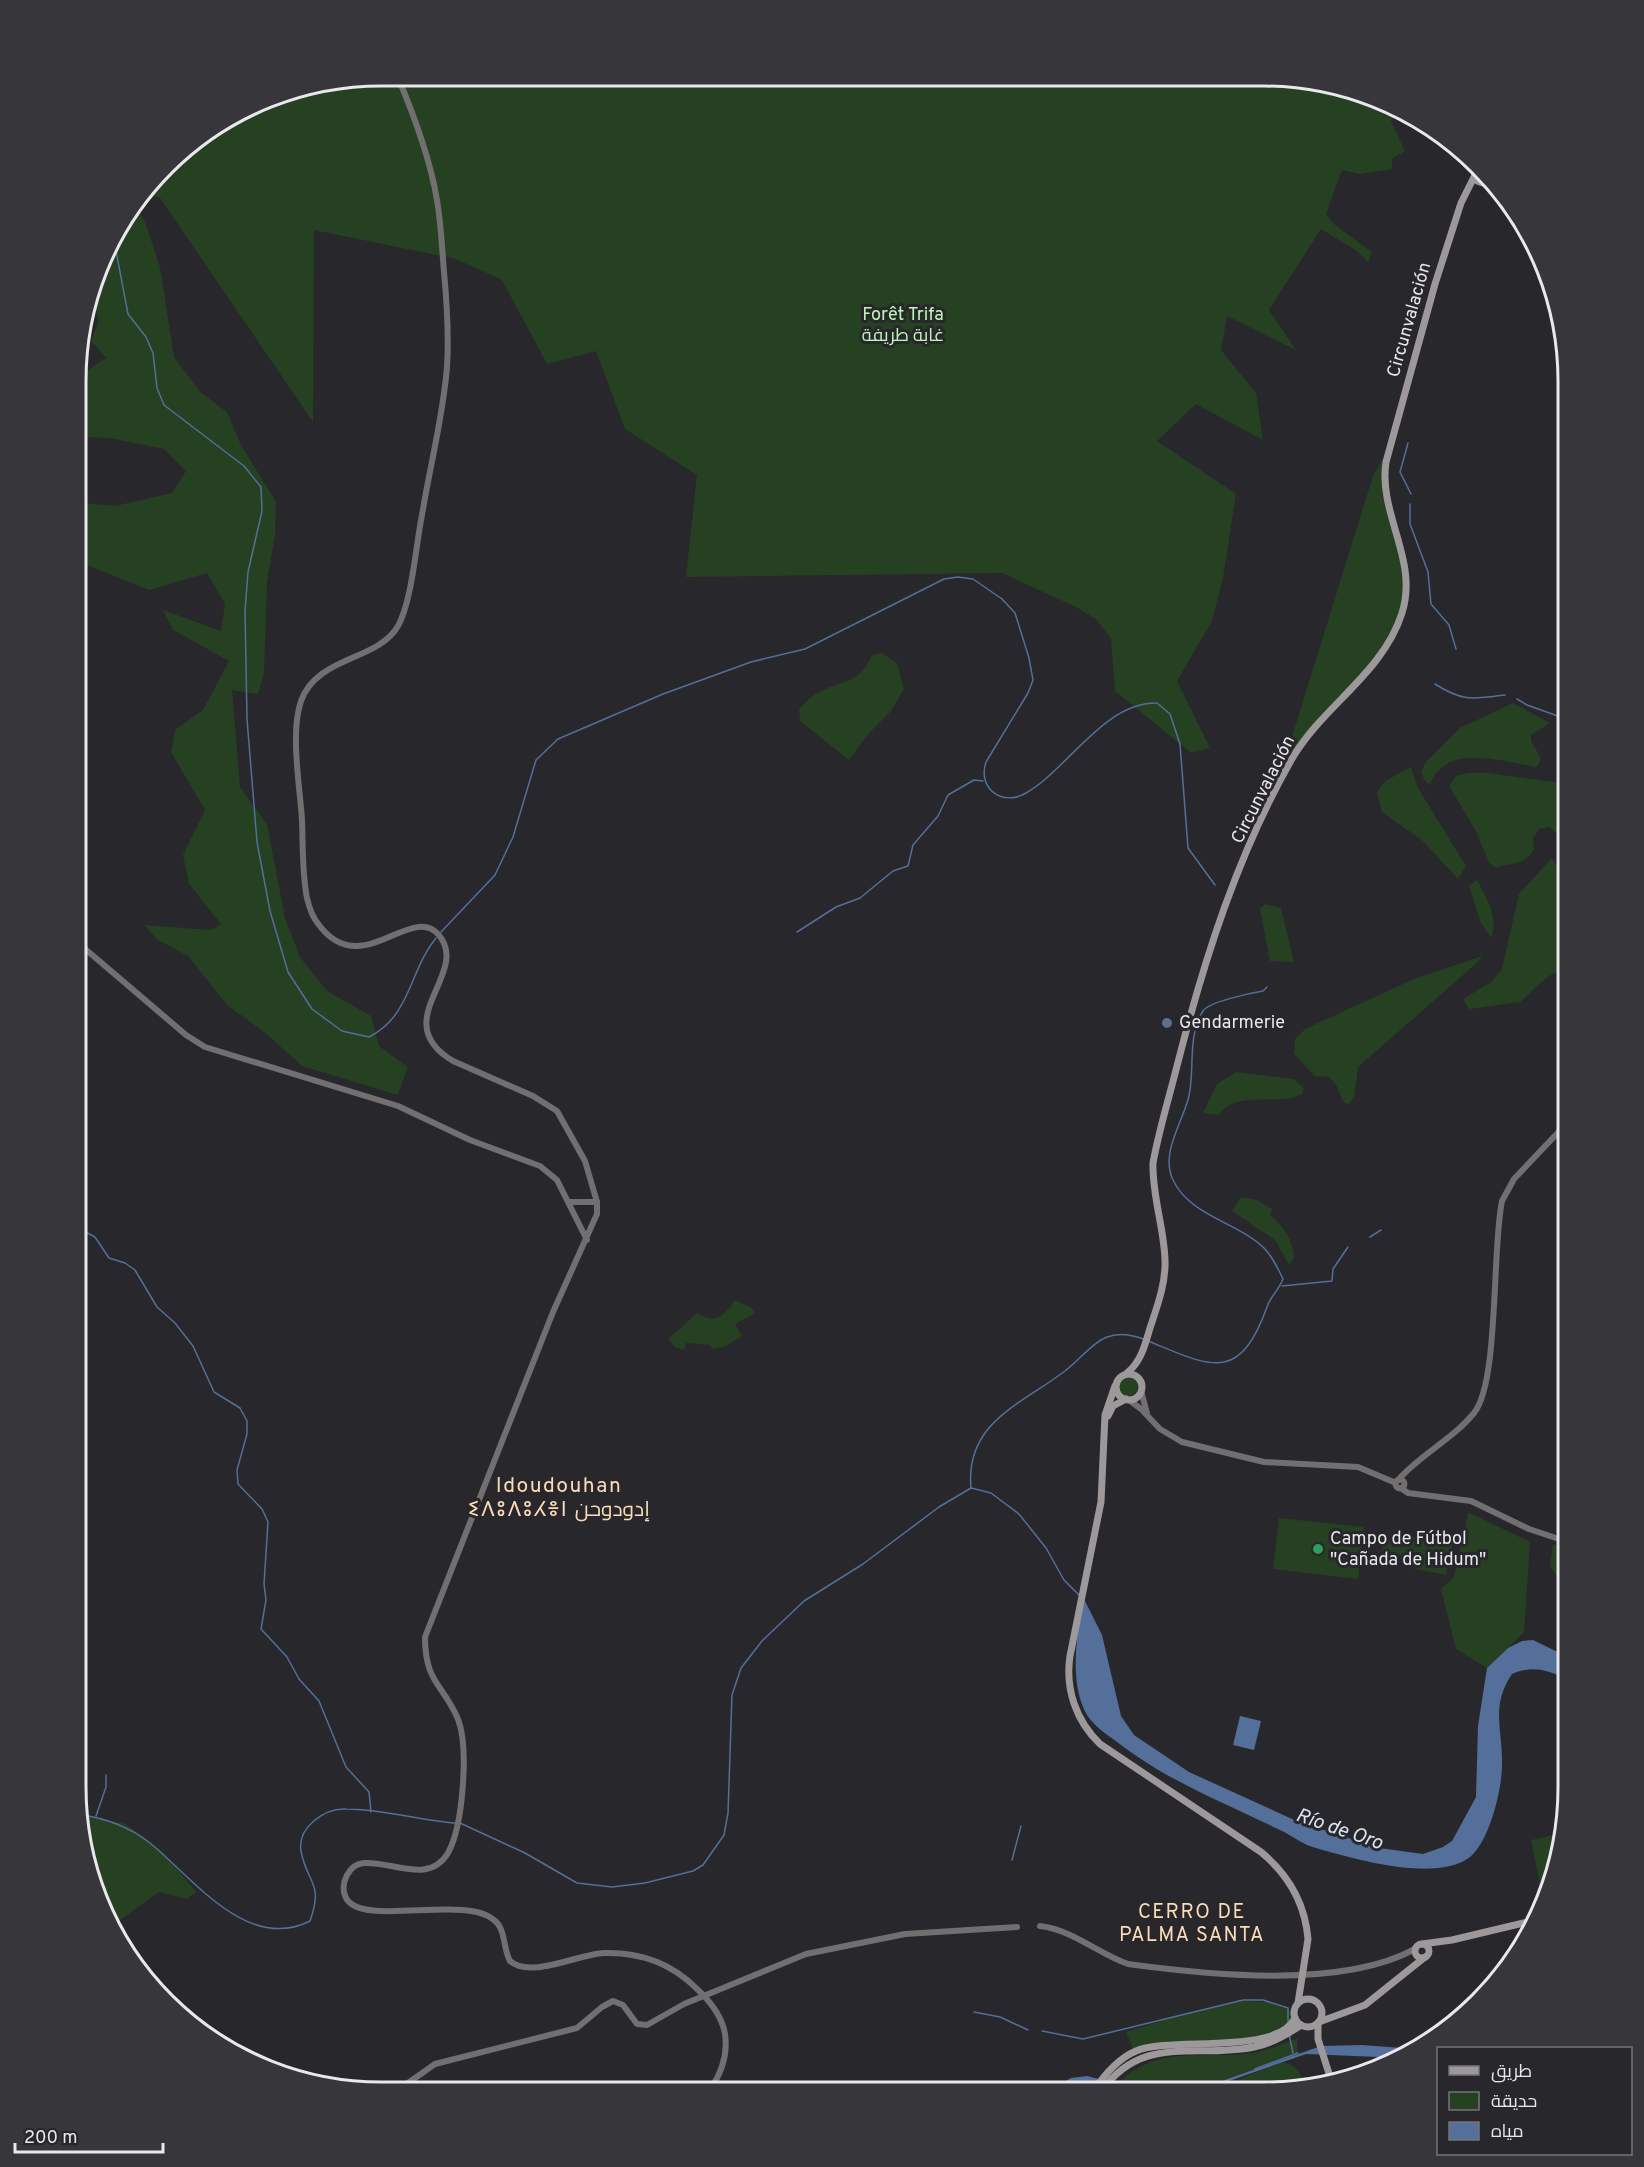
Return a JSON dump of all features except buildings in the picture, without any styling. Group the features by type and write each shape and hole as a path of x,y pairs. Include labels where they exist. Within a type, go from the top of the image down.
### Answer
{"main road":[{"name":"Circunvalación","path":"1140,1360 1163,1282 1165,1262 1155,1193 1154,1163 1208,956 1256,835 1294,755 1308,736 1373,664 1390,639 1403,611 1406,585 1405,562 1386,492 1386,462 1422,329 1461,203 1475,175"},
{"path":"1475,176 1481,181"},
{"path":"1461,203 1484,185"},
{"path":"1140,1360 1119,1378 1107,1407 1104,1480 1072,1645 1069,1664 1070,1690 1081,1719 1094,1738 1116,1756 1261,1852 1291,1884 1300,1903 1308,1930 1302,1988 1289,2029"},
{"path":"1105,1428 1113,1406 1135,1398 1141,1391 1140,1360"},
{"path":"1127,1373 1137,1376 1141,1382"},
{"path":"1115,1386 1117,1393 1127,1400"},
{"path":"1408,1972 1415,1952 1422,1944 1452,1940 1525,1923"},
{"path":"1104,2082 1111,2074 1128,2063 1151,2054 1248,2048 1289,2029 1334,2018 1365,2005 1426,1956 1452,1940"},
{"path":"1422,1944 1429,1949 1426,1956"},
{"path":"1415,1952 1426,1956"},
{"path":"1302,1988 1310,2000 1318,2004 1322,2013 1334,2018"},
{"path":"1298,2003 1310,2000"},
{"path":"1322,2013 1318,2023 1318,2039 1330,2074"},
{"path":"1294,2018 1318,2039"}],"street":[{"path":"401,86 426,156 438,207 448,329 445,380 413,565 399,625 385,640 344,659 312,684 300,704 298,750 306,893 318,924 337,940 362,947 375,944 415,926 437,933 445,947 445,966 426,1015 426,1026 433,1043 442,1054 453,1061 533,1096 557,1111 585,1161 597,1202 597,1214 553,1312 425,1637 429,1670 457,1717 464,1740 465,1764 458,1814 447,1854 430,1867 417,1870 369,1863 357,1865 346,1876 345,1897 350,1903 363,1910 447,1910 489,1917 498,1924 510,1961 521,1967 538,1967 604,1953 646,1957 677,1972 704,1995 714,2008 725,2034 724,2061 714,2082"},
{"path":"86,950 196,1041 236,1058 398,1106 470,1140 532,1162 557,1180 587,1240"},
{"path":"1401,1484 1414,1465 1466,1421 1483,1398 1488,1367 1502,1201 1514,1179 1558,1133"},
{"path":"569,1202 597,1202"},
{"path":"1141,1391 1148,1416"},
{"path":"1127,1400 1148,1416 1160,1429 1174,1438 1216,1452 1264,1462 1358,1467 1401,1484 1412,1493 1471,1501 1529,1529 1558,1539"},
{"path":"1040,1926 1064,1931 1128,1964 1280,1977 1320,1974 1415,1952"},
{"path":"409,2082 435,2064 577,2028 602,2007 613,2001 623,2005 634,2021 642,2026 704,1995 806,1954 905,1934 1017,1927"}],"green space":[{"name":"Forêt Trifa غابة طريفة","path":"361,86 1283,86 1321,91 1359,101 1394,116 1391,121 1405,151 1392,159 1392,169 1360,174 1342,170 1326,214 1335,225 1372,252 1368,262 1357,251 1321,229 1269,310 1296,350 1227,316 1221,350 1256,393 1263,440 1196,404 1157,441 1236,494 1223,578 1212,621 1177,681 1210,748 1191,753 1115,691 1111,639 1096,619 1078,608 1002,573 686,577 697,475 625,429 596,351 547,364 502,280 456,259 314,230 313,422 160,198 151,196 172,172 201,146 233,125 285,101 323,91"},
{"path":"139,211 145,222 160,267 174,357 200,392 227,412 241,445 276,502 275,535 267,582 264,673 258,694 232,690 240,787 267,824 285,918 300,957 327,991 371,1016 379,1046 408,1067 398,1095 302,1066 263,1031 227,1005 188,956 158,940 144,925 211,930 221,924 189,884 183,855 205,810 171,752 175,730 203,710 229,661 173,630 163,610 221,631 225,604 207,573 149,590 86,565 86,503 115,506 172,493 186,471 164,449 110,438 86,437 86,372 106,358 91,341 99,320 95,309 101,285 116,250"},
{"path":"1385,455 1382,493 1400,553 1404,582 1399,619 1380,653 1281,772 1373,476"},
{"path":"882,653 897,663 904,689 891,711 868,734 849,760 800,721 799,709 818,693 857,676 872,655"},
{"path":"1513,703 1550,723 1531,735 1531,741 1541,758 1537,767 1492,759 1462,759 1449,763 1438,771 1430,784 1424,780 1421,771 1426,762 1460,728"},
{"path":"1411,767 1418,788 1466,866 1458,879 1423,841 1382,812 1377,792 1385,781"},
{"path":"1468,773 1488,773 1558,783 1558,832 1556,833 1549,827 1539,829 1533,838 1534,849 1527,858 1518,863 1496,868 1489,863 1476,831 1449,786 1456,776"},
{"path":"1552,858 1558,868 1558,971 1546,978 1520,1002 1469,1009 1463,999 1491,982 1502,969 1519,894"},
{"path":"1477,880 1493,915 1491,938 1481,923 1469,886"},
{"path":"1265,904 1281,908 1294,962 1270,961 1260,909"},
{"path":"1482,956 1478,962 1358,1067 1354,1097 1349,1104 1343,1102 1333,1081 1327,1076 1314,1075 1294,1054 1295,1039 1305,1029 1414,979"},
{"path":"1236,1072 1293,1079 1304,1088 1302,1094 1293,1098 1247,1100 1227,1107 1219,1115 1203,1113 1217,1084"},
{"path":"1241,1197 1257,1200 1272,1209 1270,1215 1280,1224 1292,1245 1294,1258 1289,1265 1275,1240 1232,1211"},
{"path":"735,1300 752,1308 755,1313 735,1324 742,1336 726,1346 712,1349 710,1345 686,1343 685,1350 675,1347 668,1339 697,1313 703,1317 719,1317"},
{"path":"1128,1376 1135,1379 1138,1386 1135,1393 1128,1396 1121,1393 1118,1386 1121,1379"},
{"path":"1468,1512 1530,1542 1524,1632 1487,1668 1456,1649 1441,1589 1454,1577"},
{"name":"Campo de Fútbol \"Cañada de Hidum\"","path":"1279,1518 1364,1527 1358,1579 1273,1569"},
{"path":"1385,1535 1425,1537 1453,1543 1446,1575 1415,1569 1416,1559 1382,1553"},
{"path":"1553,1544 1558,1547 1558,1577 1550,1566"},
{"path":"87,1816 126,1824 164,1853 196,1892 187,1899 159,1892 118,1921 101,1882 91,1844"},
{"path":"1554,1835 1543,1882 1540,1885 1531,1840"},
{"path":"1239,2001 1270,2002 1290,2011 1292,2018 1289,2025 1257,2037 1133,2049 1126,2032 1184,2014"},
{"path":"1297,2039 1298,2053 1218,2082 1120,2082 1130,2073 1146,2064 1162,2059 1264,2051"},
{"path":"1282,2062 1298,2070 1302,2079 1264,2082 1232,2082"}],"water":[{"path":"1082,1595 1102,1635 1121,1716 1134,1735 1189,1772 1312,1828 1330,1831 1372,1847 1423,1854 1452,1841 1476,1797 1478,1726 1487,1668 1508,1648 1522,1641 1533,1640 1558,1652 1558,1676 1533,1669 1519,1671 1512,1674 1505,1686 1499,1708 1502,1752 1500,1788 1493,1815 1477,1850 1470,1857 1455,1865 1416,1868 1372,1863 1311,1847 1156,1769 1104,1733 1087,1715 1077,1686 1077,1640"},
{"path":"1240,1716 1261,1721 1254,1750 1233,1745"},
{"path":"1362,2045 1400,2048 1381,2057 1306,2054 1226,2082 1219,2082 1321,2046"},
{"path":"1087,2076 1109,2082 1064,2082 1071,2078"}],"waterway":[{"path":"116,250 128,314 146,337 153,353 157,388 164,405 244,466 261,487 262,511 248,572 245,611 247,719 257,842 270,911 288,972 312,1009 342,1031 369,1037 383,1028 402,1005 420,964 436,938"},
{"path":"1408,443 1400,472 1411,494"},
{"path":"1410,504 1410,524 1428,572 1431,604 1449,625 1456,649"},
{"path":"441,932 495,875 513,837 536,760 558,739 663,694 751,662 805,649 944,579 958,577 973,579 1002,599 1015,613 1029,658 1033,680 1028,693 986,762 985,780 994,793 1009,798 1026,793 1042,782 1087,739 1120,713 1138,706 1157,703 1170,714 1180,744 1188,848 1215,885"},
{"path":"1435,684 1453,694 1468,698 1505,695"},
{"path":"1517,699 1558,716"},
{"path":"797,932 836,907 860,898 893,871 908,866 913,845 938,816 948,795 974,780 983,781"},
{"path":"1148,1341 1206,1362 1220,1363 1233,1359 1245,1349 1256,1332 1268,1303 1283,1279 1264,1248 1241,1231 1202,1210 1181,1192 1173,1180 1169,1159 1189,1096 1193,1042 1203,1011 1213,1004 1263,991 1267,987"},
{"path":"1370,1237 1381,1230"},
{"path":"86,1232 95,1237 109,1258 125,1263 135,1270 157,1307 175,1323 193,1346 214,1392 240,1408 247,1421 247,1434 237,1470 238,1484 262,1509 268,1522 264,1584 266,1600 261,1629 287,1657 299,1679 319,1701 346,1767 369,1792 371,1812"},
{"path":"1282,1286 1332,1281 1333,1269 1348,1247"},
{"path":"971,1488 972,1465 977,1447 1000,1417 1065,1371 1090,1348 1107,1337 1129,1335 1143,1339"},
{"path":"460,1823 525,1853 577,1883 612,1887 645,1883 693,1871 703,1865 724,1835 728,1813 732,1695 741,1668 762,1641 804,1601 863,1564 939,1507 971,1488 991,1493 1019,1514 1046,1548 1064,1580 1079,1595"},
{"path":"96,1816 106,1787 106,1775"},
{"path":"87,1816 116,1824 142,1837 202,1891 222,1907 243,1919 264,1927 287,1928 310,1921 314,1908 315,1890 304,1862 301,1843 308,1827 321,1816 338,1810 360,1809 455,1823"},
{"path":"1012,1860 1021,1826"},
{"path":"1042,2031 1083,2039 1243,2000 1263,2000 1288,2008 1288,2021"},
{"path":"974,2012 1000,2017 1028,2030"},
{"path":"1289,2034 1293,2053"},
{"path":"1255,2069 1298,2053"}],"place":[{"name":"Gendarmerie","path":"1167,1023"},
{"name":"Campo de Fútbol \"Cañada de Hidum\"","path":"1318,1549"}],"district":[{"name":"Idoudouhan ⵉⴷⵓⴷⵓⵃⴻⵏ إدودوحن","path":"559,1498"},
{"name":"CERRO DE PALMA SANTA","path":"1192,1924"}],"water label":[{"name":"Río de Oro","path":"1339,1830"}]}
